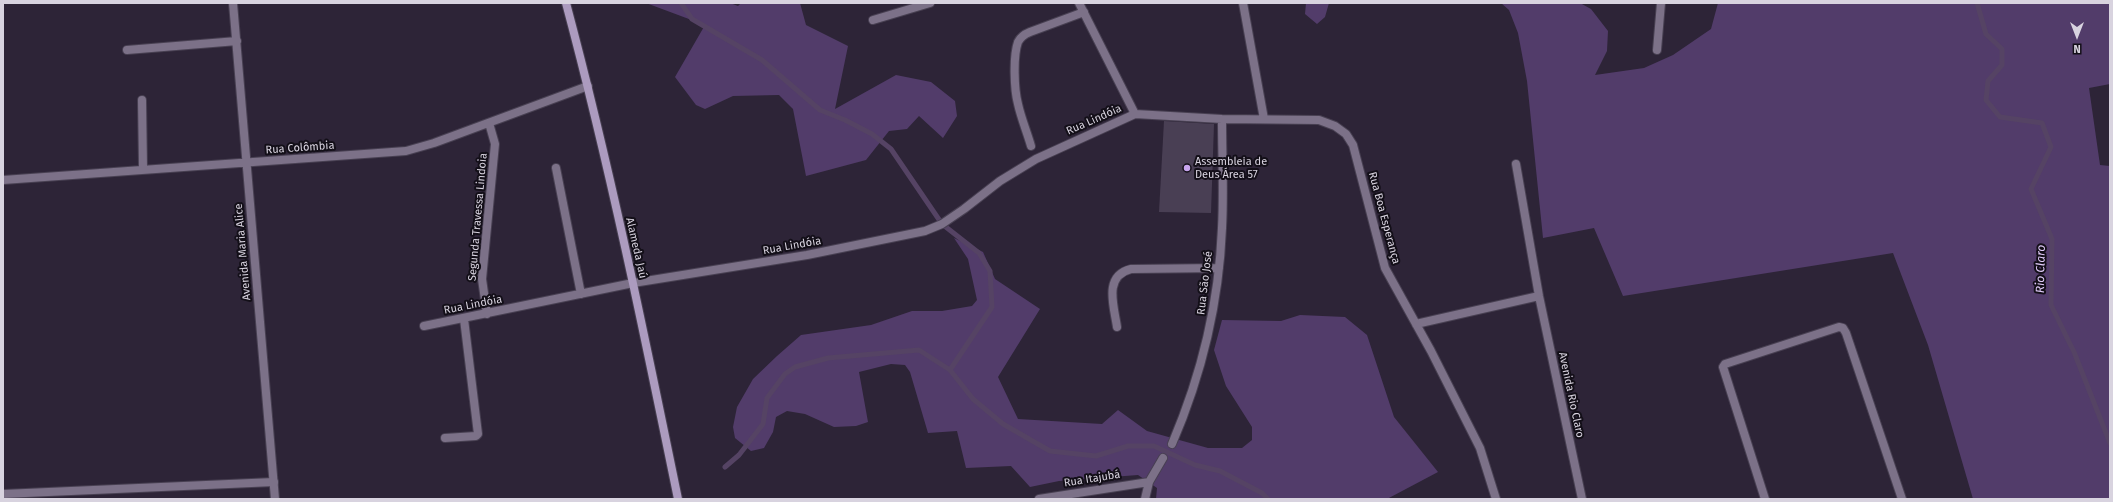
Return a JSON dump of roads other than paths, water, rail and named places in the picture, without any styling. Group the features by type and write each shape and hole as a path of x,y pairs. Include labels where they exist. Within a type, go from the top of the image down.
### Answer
{"main road":[{"name":"Alameda Jaú","path":"566,3 588,86 633,283 678,499"}],"street":[{"name":"Avenida Maria Alice","path":"233,3 275,499"},
{"path":"873,20 930,3"},
{"path":"1079,3 1135,114"},
{"path":"1243,3 1264,118"},
{"path":"1657,50 1661,3"},
{"path":"1031,146 1018,105 1016,93 1018,42 1022,35 1084,12"},
{"path":"127,50 237,41"},
{"name":"Rua Colômbia","path":"3,180 142,168 246,164 406,151 434,143 588,86"},
{"path":"142,100 142,168"},
{"name":"Rua Boa Esperança","path":"1135,114 1222,119 1264,118 1319,120 1335,126 1346,134 1353,145 1385,268 1416,324 1480,448 1496,499"},
{"name":"Rua Lindóia","path":"424,326 464,319 633,283 807,256 925,231 942,224 1000,181 1036,159 1135,114"},
{"name":"Rua São José","path":"1172,444 1185,413 1202,362 1212,318 1219,268 1222,228 1222,119"},
{"name":"Segunda Travessa Lindoia","path":"486,314 482,279 495,144 489,123"},
{"name":"Avenida Rio Claro","path":"1516,164 1538,296 1582,499"},
{"path":"556,168 581,294"},
{"path":"1117,327 1112,287 1115,278 1122,271 1131,269 1219,268"},
{"path":"1416,324 1538,296"},
{"path":"445,438 476,436 478,434 464,319"},
{"path":"1765,499 1723,367 1724,364 1840,327 1843,328 1846,333 1902,499"},
{"path":"1145,499 1149,482 1163,458"},
{"path":"3,494 274,482"},
{"name":"Rua Itajubá","path":"1039,499 1149,482"}],"waterway":[{"path":"681,3 692,19 762,60 820,110 845,120 872,134 891,149 942,224 979,253 990,271 992,307 950,370"},
{"name":"Rio Claro","path":"1977,3 1986,34 2002,49 2002,65 1988,81 1986,100 2000,117 2042,123 2051,147 2031,189 2052,239 2051,305 2074,352 2110,443"},
{"path":"725,467 739,455 763,424 767,398 785,374 795,367 828,358 919,350 950,370 973,399 1003,424 1050,451 1096,456 1128,446 1154,446 1195,465 1220,471 1262,493 1268,499"}],"place":[{"name":"Assembleia de Deus Área 57","path":"1187,168"}]}
